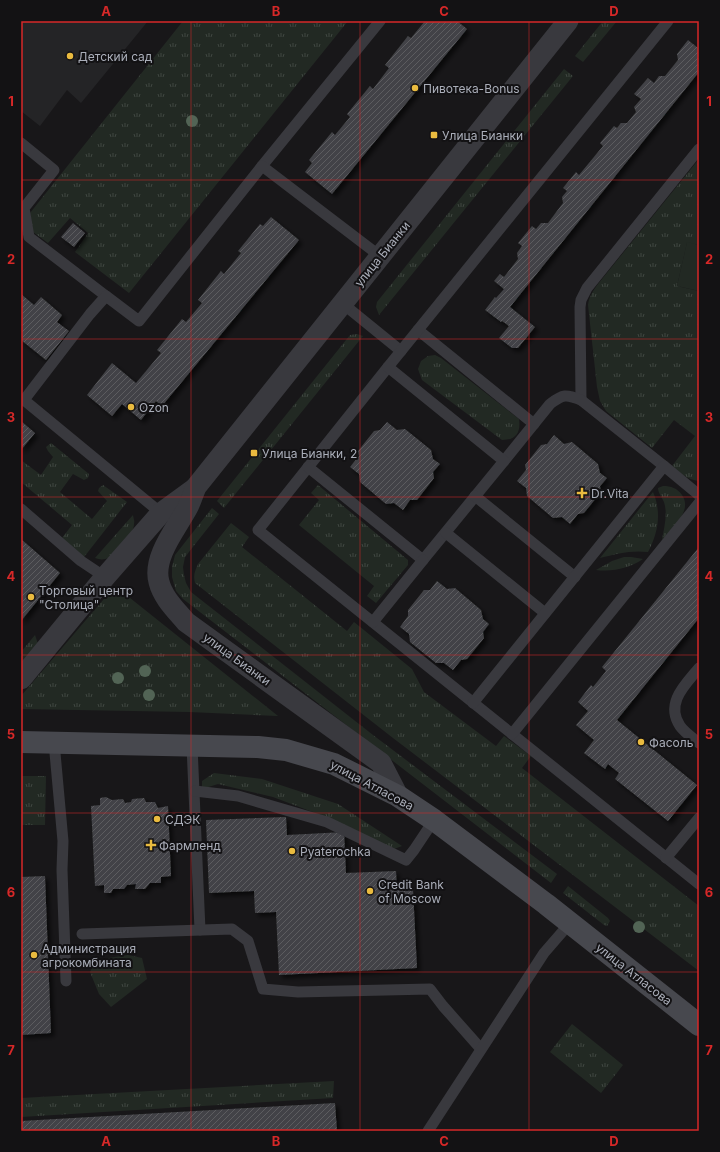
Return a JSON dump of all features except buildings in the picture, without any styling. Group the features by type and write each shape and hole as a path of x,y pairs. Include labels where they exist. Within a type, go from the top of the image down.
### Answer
{"main road":[{"name":"улица Атласова","path":"21,742 258,747 286,750 334,764 398,796 434,820 570,923 699,1024"}],"street":[{"name":"улица Бианки","path":"21,679 105,577 161,513 196,487 568,21"},
{"name":"улица Бианки","path":"196,487 188,507 171,535 158,565 159,582 166,598 186,622 381,763 398,796"}],"lane":[{"path":"21,143 54,170 24,208 29,237 139,321 380,21"},
{"path":"668,21 258,530 699,884"},
{"path":"581,400 580,307 583,294 699,150"},
{"path":"262,166 380,256"},
{"path":"106,296 90,314 24,400 161,513"},
{"path":"342,303 401,352"},
{"path":"418,330 534,424"},
{"path":"388,367 504,460"},
{"path":"373,622 550,404 559,397 569,395 581,400 699,495"},
{"path":"473,702 664,466"},
{"path":"308,467 423,560"},
{"path":"475,496 574,577"},
{"path":"512,734 699,503"},
{"path":"21,510 81,561 105,577"},
{"path":"446,533 545,613"},
{"path":"699,668 680,692 675,706 676,716 680,726 699,744"},
{"path":"54,742 63,841 62,870 66,981"},
{"path":"192,746 200,930"},
{"path":"194,791 238,796 327,822 406,860 434,820"},
{"path":"666,858 699,818"},
{"path":"428,1131 544,953 570,923"},
{"path":"82,934 232,929 248,941 263,989 298,992 430,989 443,1006 482,1049"}],"shaded area":[{"name":"Детский сад","path":"21,21 148,21 81,103 67,90 40,126 21,111"}],"green space":[{"path":"183,21 348,21 129,293 75,252 88,233 70,218 48,243 33,232 30,213"},
{"path":"603,21 617,21 583,62 575,56"},
{"path":"564,69 573,76 379,315 376,307 377,302"},
{"path":"699,159 699,245 687,243 677,286 699,291 699,481 688,478 672,466 695,436 674,420 652,448 606,411 600,401 597,387 588,305 589,299 598,284"},
{"path":"687,242 699,245 699,291 677,286"},
{"path":"357,334 363,336 224,508 217,501 350,335"},
{"path":"435,355 441,358 519,419 519,428 514,437 507,440 502,440 422,380 418,369 421,361 428,356"},
{"path":"51,443 89,474 88,478 84,480 73,474 60,492 92,519 107,501 98,491 103,485 127,502 81,561 59,542 72,525 21,482 21,460 41,475 53,457 46,447"},
{"path":"318,485 408,560 408,565 376,603 367,596 374,586 299,525 319,500 311,493"},
{"path":"663,486 676,489 685,501 685,507 676,525 662,540 666,511 658,488"},
{"path":"653,492 656,500 658,523 648,552 629,552 600,558"},
{"path":"212,508 219,514 185,557 183,567 184,575 191,592 373,735 557,874 551,883 183,599 176,591 172,577 172,567 175,555"},
{"path":"133,515 134,522 131,533 119,550 105,559 95,558"},
{"path":"231,523 249,537 242,547 347,631 354,622 412,669 424,692 496,746 504,736 531,756 522,768 699,906 699,971 393,738 195,583 194,578 198,564"},
{"path":"624,557 643,559 621,569 596,570 612,561"},
{"path":"115,586 278,716 190,712 21,709 21,696"},
{"path":"35,635 38,644 21,670 21,652"},
{"path":"214,773 262,779 338,804 402,846 394,849 331,819 273,797 218,784 202,789 202,781"},
{"path":"21,776 46,776 45,825 21,825"},
{"path":"568,886 608,918 610,921 607,926 563,893"},
{"path":"128,955 142,958 147,979 111,1007 99,994 90,972 96,960"},
{"path":"572,1024 623,1065 601,1093 550,1052"},
{"path":"334,1081 333,1098 21,1117 21,1098"}],"place":[{"name":"Детский сад","path":"70,56"},
{"name":"Пивотека-Bonus","path":"415,88"},
{"name":"Улица Бианки","path":"434,135"},
{"name":"Ozon","path":"131,407"},
{"name":"Улица Бианки, 2","path":"254,453"},
{"name":"Dr.Vita","path":"582,493"},
{"name":"Торговый центр \"Столица\"","path":"31,597"},
{"name":"Фасоль","path":"641,742"},
{"name":"СДЭК","path":"157,819"},
{"name":"Фармленд","path":"151,845"},
{"name":"Pyaterochka","path":"292,851"},
{"name":"Credit Bank of Moscow","path":"370,891"},
{"name":"Администрация агрокомбината","path":"34,955"}]}
